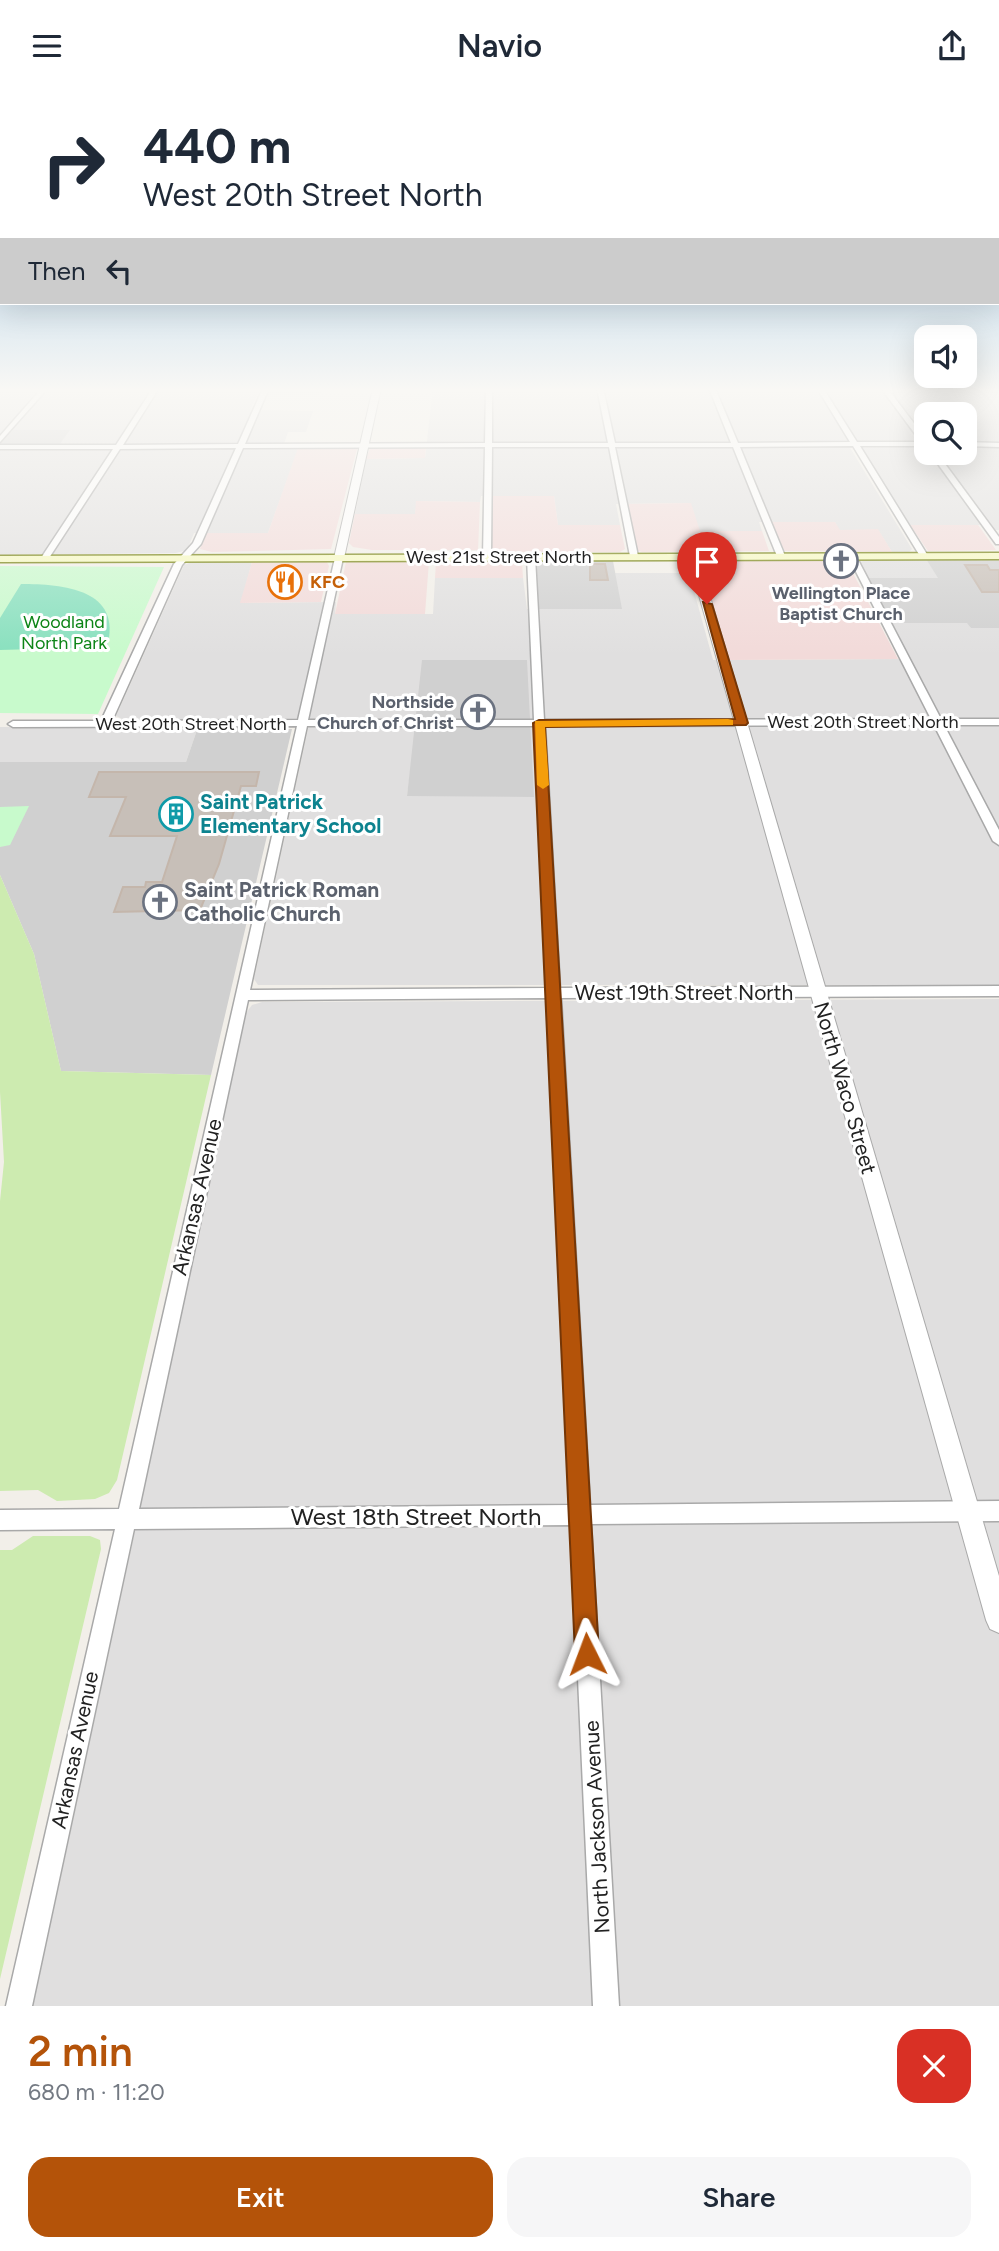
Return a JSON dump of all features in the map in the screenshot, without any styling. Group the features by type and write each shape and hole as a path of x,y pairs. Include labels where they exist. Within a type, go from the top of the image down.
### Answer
{"main road":[{"name":"West 21st Street North","path":"0,559 999,556"}],"street":[{"path":"46,558 98,477"},
{"path":"106,724 178,564 197,544 226,477"},
{"name":"Arkansas Avenue","path":"19,2006 358,477"},
{"path":"487,557 488,477"},
{"path":"618,477 634,556"},
{"path":"748,477 781,556"},
{"path":"876,477 924,556"},
{"path":"951,477 999,542"},
{"name":"North Waco Street","path":"693,556 999,1620"},
{"path":"852,556 999,841"},
{"name":"North Jackson Avenue","path":"531,557 606,2006"},
{"name":"West 20th Street North","path":"13,724 999,722"},
{"name":"West 19th Street North","path":"242,995 999,991"},
{"name":"West 18th Street North","path":"0,1520 999,1511"}],"shaded area":[{"path":"0,477 288,477 268,533 194,533 187,550 176,553 0,555"},
{"path":"288,477 350,477 331,549 212,552 200,549 206,533 268,533"},
{"path":"362,477 868,477 912,549 909,552 892,552 878,530 839,530 835,522 759,522 762,531 699,531 690,503 616,504 620,525 558,525 554,496 481,496 480,502 417,501 415,514 355,514"},
{"path":"880,477 999,477 999,530 994,530 989,525 910,525"},
{"path":"491,496 554,496 558,525 620,525 625,549 620,552 494,552"},
{"path":"416,501 480,502 478,550 372,550 353,547 349,543 355,514 415,514"},
{"path":"691,503 700,531 762,531 769,551 636,550 626,504"},
{"path":"769,522 835,522 840,530 878,529 892,552 785,551"},
{"path":"910,525 978,525 996,550 928,551"},
{"path":"710,559 846,560 898,659 729,660 700,563"},
{"path":"869,559 926,559 939,578 867,578 860,562"},
{"path":"926,559 999,559 999,628 971,628 967,623 891,623 867,578 938,578"},
{"path":"195,561 252,562 241,603 336,602 335,614 433,614 435,578 523,578 527,609 621,609 615,573 689,573 713,660 910,659 891,623 968,623 971,628 999,628 999,985 258,985 254,979 310,720 122,719 116,716 184,565","holes":["417,719 533,796 407,796"]},
{"path":"429,561 425,614 335,614 346,562"},
{"path":"436,561 522,562 523,578 435,578"},
{"path":"613,561 622,609 539,609 535,563"},
{"path":"252,562 327,562 329,566 321,602 240,603"},
{"path":"422,660 527,660 534,797 407,796"},
{"path":"0,727 198,727 186,762 0,762"},
{"path":"198,727 292,729 211,1075 61,1071 34,954 0,875 0,762 186,762"},
{"path":"999,999 999,2006 33,2006 246,1013 252,1005 262,1002"}],"green space":[{"name":"Woodland North Park","path":"0,566 164,567 98,714 0,713"},
{"path":"21,584 71,589 98,602 106,613 110,628 107,647 0,650 0,618"},
{"path":"29,806 10,845 0,847 0,807"},
{"path":"0,875 34,954 61,1071 211,1075 117,1480 109,1493 95,1499 57,1501 38,1490 0,1491 0,1201 4,1162 0,1092"},
{"path":"33,1536 90,1536 100,1540 101,1549 0,1979 0,1550 12,1550"}],"building":[{"path":"590,564 605,564 608,580 590,580"},
{"path":"965,565 987,565 990,570 999,570 999,592 982,592"},
{"name":"Saint Patrick Elementary School","path":"99,772 259,772 256,786 241,786 219,864 200,910 114,912 123,887 145,887 146,882 162,882 177,836 110,836 126,797 89,797"}],"slow traffic":[{"path":"543,785 539,723 728,723"}],"place":[{"name":"Wellington Place Baptist Church","path":"841,561"},
{"name":"KFC","path":"285,582"},
{"name":"Northside Church of Christ","path":"478,712"},
{"name":"Saint Patrick Elementary School","path":"176,814"},
{"name":"Saint Patrick Roman Catholic Church","path":"160,902"}],"route":[{"path":"587,1654 539,723 742,723 707,604"}]}
